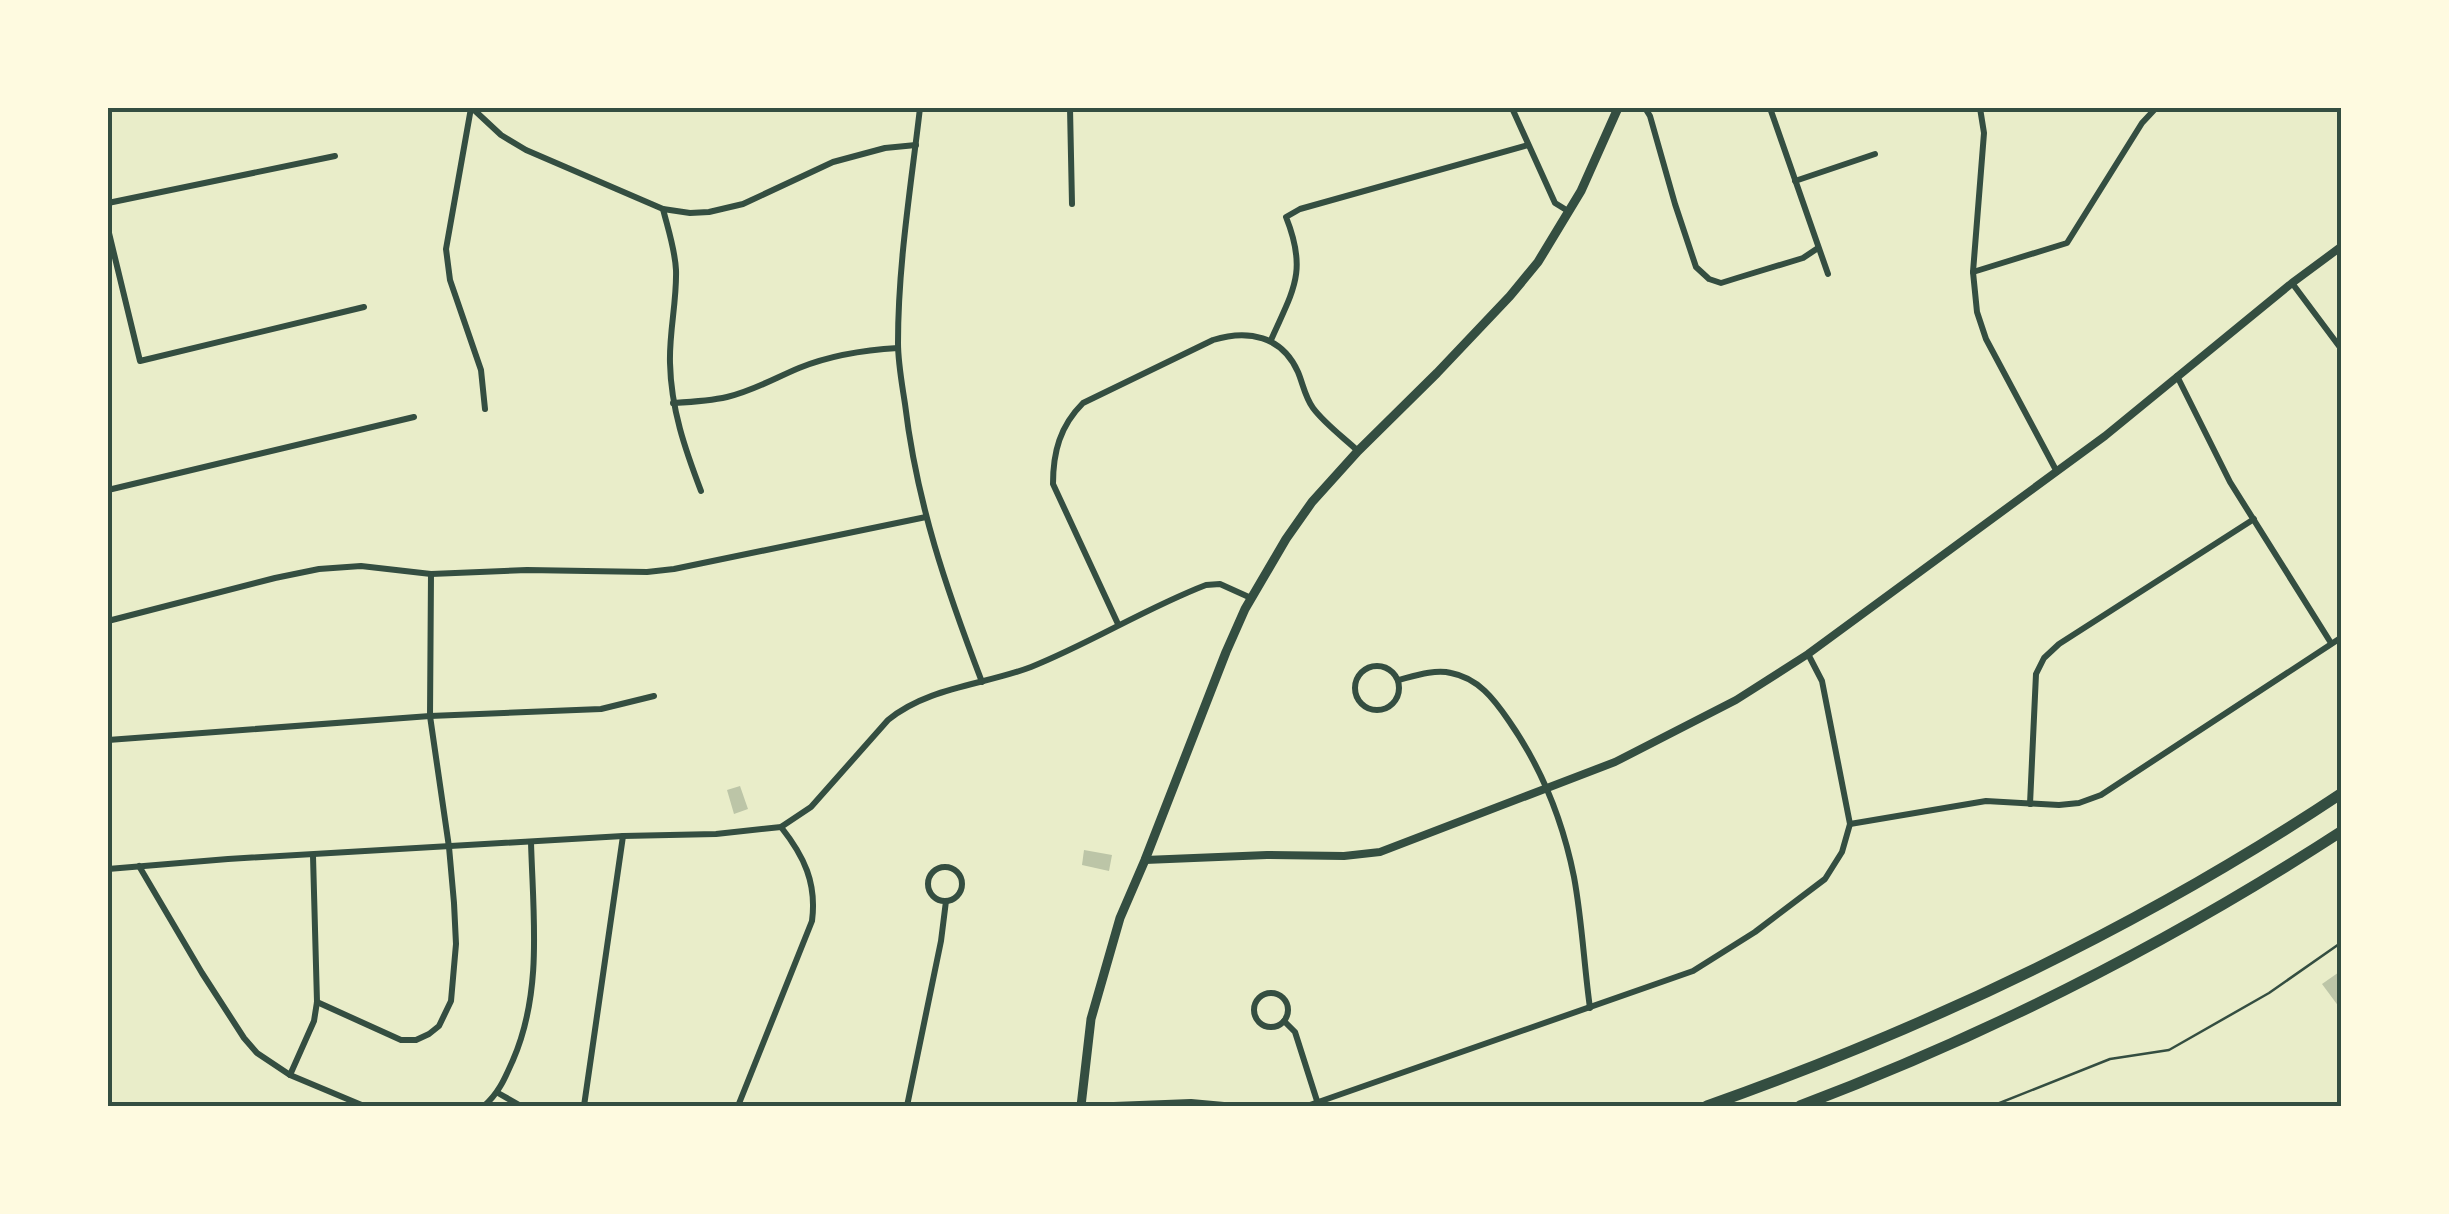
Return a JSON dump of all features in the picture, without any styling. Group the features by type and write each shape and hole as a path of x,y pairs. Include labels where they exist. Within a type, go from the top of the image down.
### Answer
{"highway":[{"path":"1706,1106 1883,1039 2057,958 2192,886 2342,793"},
{"path":"1800,1106 1931,1053 2087,979 2205,915 2342,831"}],"main road":[{"path":"1085,1106 1091,1019 1120,918 1226,652 1252,598 1312,502 1438,374 1538,262 1582,191 1618,108"}],"street":[{"path":"472,108 501,136 526,150 663,209 690,213 743,204 833,162 884,148 916,145"},
{"path":"472,108 446,249 450,280 481,370 485,409"},
{"path":"920,108 898,348 910,445 926,517 940,569 982,682"},
{"path":"1070,108 1072,204"},
{"path":"1512,108 1555,204 1568,212"},
{"path":"1645,108 1696,266 1708,279 1721,282 1738,278 1803,258 1818,248"},
{"path":"1770,108 1828,274"},
{"path":"1980,108 1984,132 1974,299 1986,339 2057,472"},
{"path":"1973,272 2067,243 2142,123 2156,108"},
{"path":"1271,340 1298,268 1296,244 1286,217 1300,209 1528,145"},
{"path":"1795,181 1875,154"},
{"path":"108,203 335,156"},
{"path":"663,209 676,272 670,364 673,404 701,492"},
{"path":"108,229 140,361 364,307"},
{"path":"1145,860 1380,852 1546,790 1677,732 1808,654 2105,436 2342,246"},
{"path":"2292,283 2342,350"},
{"path":"1118,624 1053,484 1059,438 1069,417 1083,403 1213,340 1232,334 1251,335 1280,346 1294,364 1314,409 1358,451"},
{"path":"673,404 725,398 827,358 860,350 898,348"},
{"path":"2177,376 2230,482 2330,644"},
{"path":"108,490 414,416"},
{"path":"108,621 319,569 361,566 431,574 527,570 647,572 926,517"},
{"path":"2030,804 2036,674 2044,658 2254,519"},
{"path":"317,1002 400,1040 416,1040 439,1026 451,1001 456,944 449,847 430,716 431,574"},
{"path":"108,869 781,827 812,807 902,709 929,696 1031,667 1206,585 1227,586 1252,598"},
{"path":"1850,824 1986,801 2060,805 2100,795 2342,637"},
{"path":"1307,1106 1693,971 1755,932 1824,879 1842,852 1850,824 1822,681 1808,654"},
{"path":"1367,667 1389,668 1398,680 1398,694 1383,709 1362,705 1355,692 1356,678 1367,667"},
{"path":"1398,680 1417,674 1450,672 1475,682 1488,693 1528,749 1564,833 1590,1008"},
{"path":"108,740 430,716 600,709 654,696"},
{"path":"738,1106 812,921 810,873 781,827"},
{"path":"584,1106 623,836"},
{"path":"484,1106 498,1093 522,1038 532,996 532,842"},
{"path":"290,1075 314,1021 317,1002 313,856"},
{"path":"139,866 202,972 257,1053 290,1075 364,1106"},
{"path":"945,867 957,872 962,884 958,896 946,901 934,897 928,885 933,873 945,867"},
{"path":"907,1106 946,901"},
{"path":"1259,996 1281,996 1288,1005 1284,1022 1268,1028 1258,1022 1253,1006 1259,996"},
{"path":"1284,1022 1294,1032 1318,1104"},
{"path":"498,1093 520,1106"},
{"path":"1085,1106 1177,1102 1235,1106"}],"lane":[{"path":"1992,1106 2110,1060 2168,1050 2268,993 2342,942"}],"building":[{"path":"740,786 748,809 734,814 727,790"},
{"path":"1084,850 1112,855 1109,871 1082,865"},
{"path":"2342,970 2342,1011 2322,984"}]}
